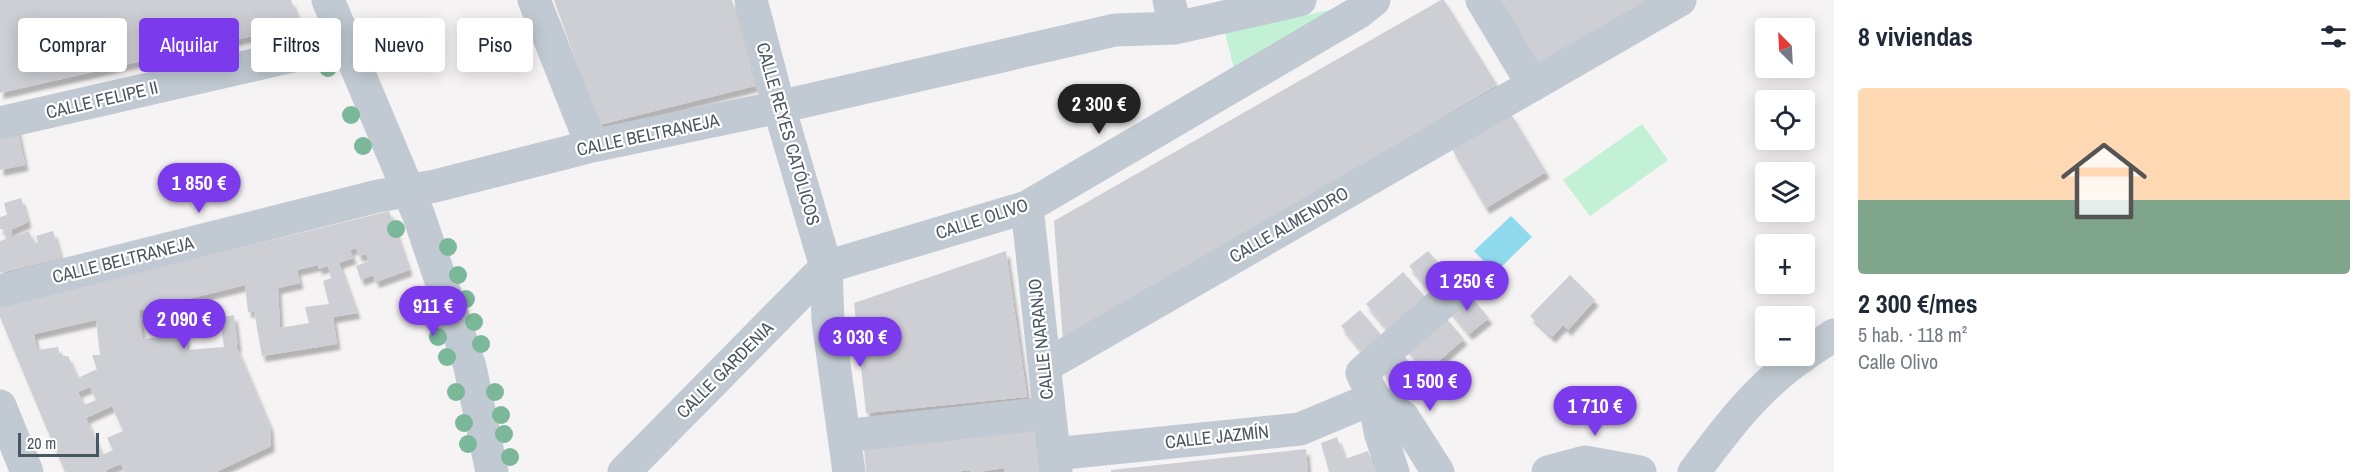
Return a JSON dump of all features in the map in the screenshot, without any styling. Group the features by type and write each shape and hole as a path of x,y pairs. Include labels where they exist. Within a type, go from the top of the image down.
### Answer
{"street":[{"path":"328,0 409,191 470,367 492,472"},
{"path":"534,0 592,146"},
{"name":"CALLE REYES CATÓLICOS","path":"751,0 826,267 828,321 849,472"},
{"name":"CALLE BELTRANEJA","path":"0,291 378,196 435,186 592,146 1115,30 1172,14 1300,0"},
{"name":"CALLE OLIVO","path":"826,267 1027,207 1359,12 1374,0"},
{"path":"1482,0 1533,85"},
{"name":"CALLE ALMENDRO","path":"1045,366 1680,0"},
{"name":"CALLE FELIPE II","path":"0,123 345,44"},
{"name":"CALLE NARANJO","path":"1027,207 1055,463"},
{"name":"CALLE GARDENIA","path":"624,472 826,267"},
{"path":"1393,472 1380,432 1374,399 1362,373 1458,289"},
{"path":"1815,348 1834,335"},
{"path":"1694,472 1727,428 1759,391 1790,366"},
{"path":"1374,399 1403,417 1438,472"},
{"name":"CALLE JAZMÍN","path":"1055,463 1300,429 1374,399"},
{"path":"0,406 27,472"},
{"path":"844,436 1049,413"},
{"path":"1548,472 1585,462 1640,472"}],"green space":[{"path":"1348,6 1235,73 1225,33"},
{"path":"1642,124 1668,160 1590,216 1563,180"}],"water":[{"path":"1511,216 1532,237 1495,273 1474,251"}],"building":[{"path":"0,0 291,0 298,18 251,18 251,36 239,39 239,18 139,18 139,62 127,64 127,18 18,18 18,72 93,72 0,93"},
{"path":"554,0 732,0 755,86 599,125"},
{"path":"1444,0 1497,85 1063,341 1054,221"},
{"path":"1498,0 1651,0 1537,64"},
{"path":"1511,114 1546,172 1486,208 1452,149"},
{"path":"17,127 25,165 0,170 0,131"},
{"path":"21,198 28,222 11,230 12,237 29,231 34,244 38,242 36,236 53,231 61,258 0,273 0,241 6,239 3,229 0,229 0,217 7,215 4,203"},
{"path":"389,211 409,270 376,282 373,275 361,280 356,266 369,261 366,254 359,256 356,248 350,250 353,258 339,263 357,313 333,317 337,344 262,356 254,311 248,312 245,285 188,299 190,318 170,320 168,304 159,305 162,321 149,324 147,309 139,310 143,339 185,335 187,350 224,347 220,318 234,315 238,346 236,346 270,426 271,446 216,472 124,472 121,464 106,470 107,472 65,472 0,317 0,307","holes":["318,265 319,269 328,266 331,278 323,281 329,304 305,307 309,323 280,328 278,288 300,283 297,270","96,320 100,355 92,355 97,369 78,378 68,356 60,356 58,347 37,350 34,334","90,387 96,400 84,405 78,392","112,406 123,431 107,438 113,450 102,455 86,418"]},
{"path":"1006,251 1027,397 866,413 854,303"},
{"path":"1428,251 1451,277 1432,293 1409,266"},
{"path":"1403,272 1426,298 1389,331 1366,304"},
{"path":"1570,275 1595,300 1568,330 1563,325 1552,337 1530,316"},
{"path":"1465,290 1489,318 1469,334 1446,306"},
{"path":"1360,310 1382,336 1363,353 1341,326"},
{"path":"1440,311 1464,339 1427,371 1403,344"},
{"path":"1398,349 1421,376 1401,393 1379,365"},
{"path":"1034,428 1039,472 1004,472 1004,468 978,472 970,472 970,470 866,472 864,448"},
{"path":"1337,437 1345,459 1368,451 1375,472 1329,472 1321,443"},
{"path":"1306,449 1308,472 1111,472 1111,470"}]}
